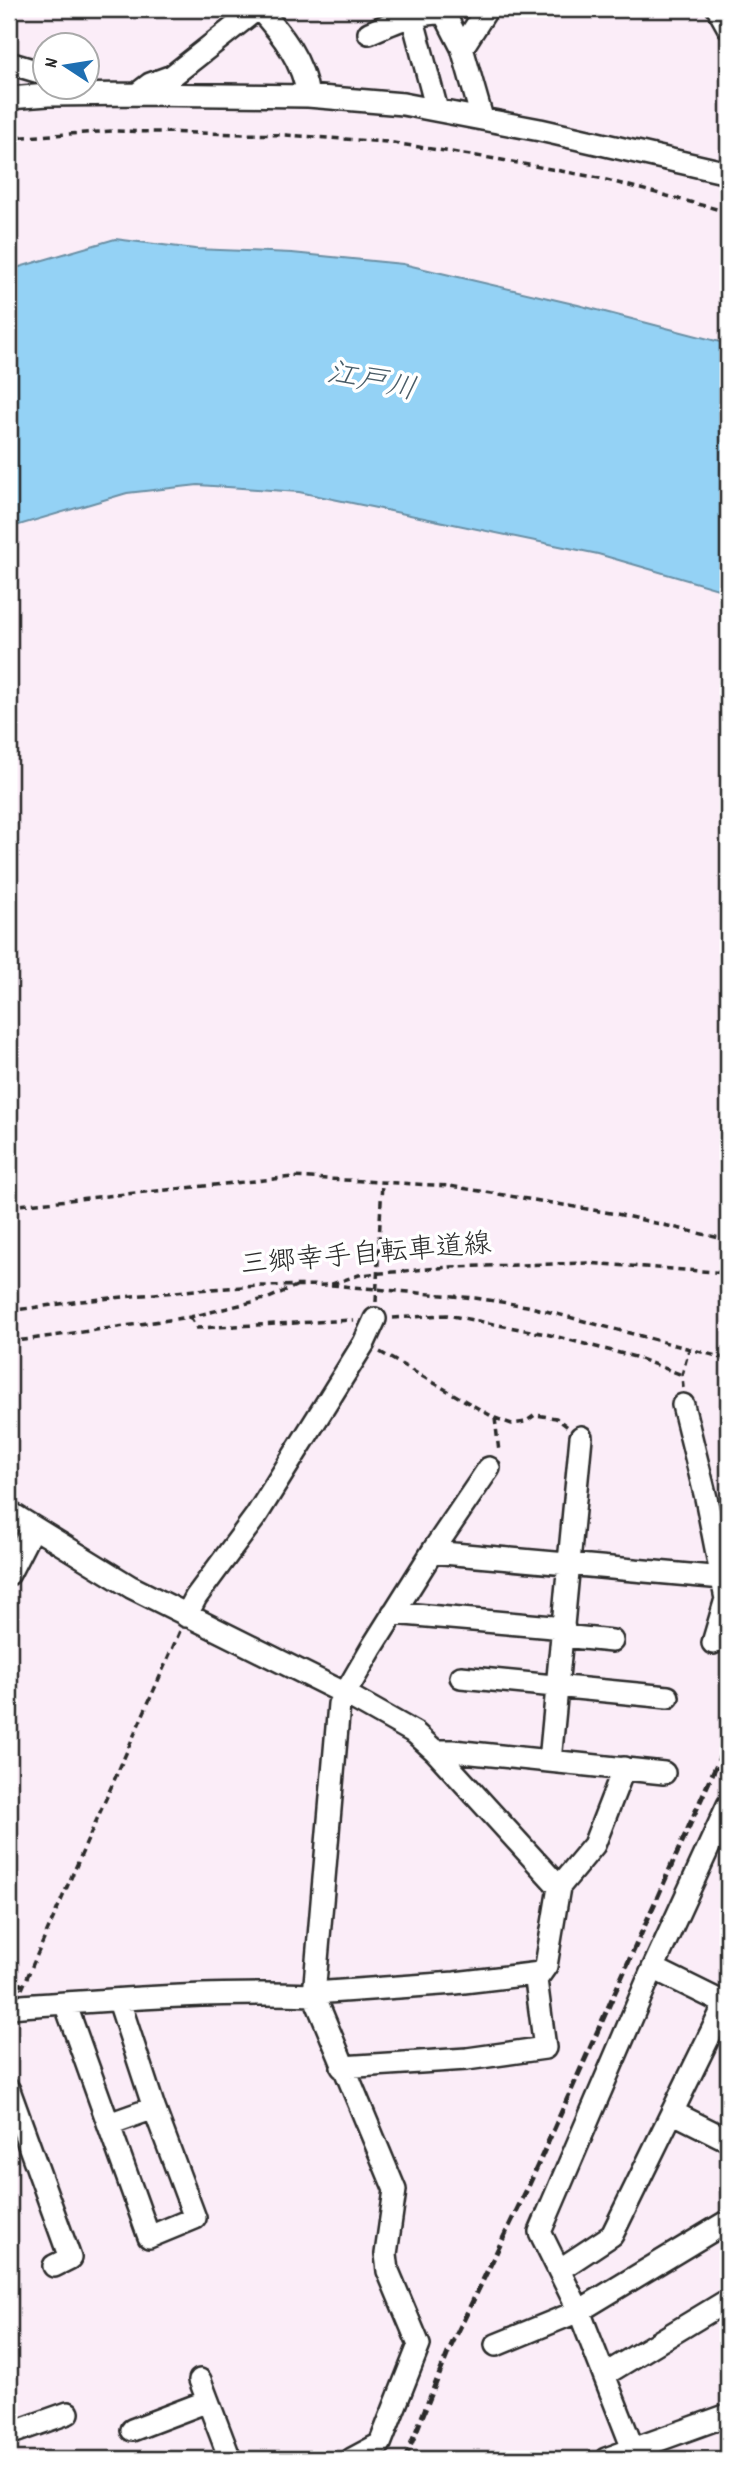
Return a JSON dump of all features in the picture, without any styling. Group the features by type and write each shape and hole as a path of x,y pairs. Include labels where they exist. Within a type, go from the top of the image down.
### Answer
{"street":[{"path":"137,94 150,84 172,76 258,9 280,32 297,60 308,96"},
{"path":"462,47 487,9"},
{"path":"718,9 728,27"},
{"path":"369,33 402,18 421,13 444,13 462,47 482,118"},
{"path":"412,16 437,110"},
{"path":"9,63 32,70"},
{"path":"102,92 308,96 403,104 617,146 728,173"},
{"path":"9,98 32,96"},
{"path":"186,1616 196,1597 256,1516 364,1343 375,1319"},
{"path":"683,1405 726,1599 713,1643"},
{"path":"550,1761 581,1437"},
{"path":"352,2459 380,2444 419,2345 388,2271 386,2254 395,2190 314,1994 339,1704 393,1613 489,1468"},
{"path":"9,1512 131,1587 344,1693 415,1733 435,1751 559,1887"},
{"path":"9,1574 33,1527"},
{"path":"432,1552 723,1578"},
{"path":"393,1613 564,1632 612,1641"},
{"path":"461,1677 668,1697"},
{"path":"435,1751 664,1773"},
{"path":"342,2067 467,2059 545,2048 536,1980 545,1966 559,1887 594,1845 624,1768"},
{"path":"633,2449 579,2311 540,2232 653,1968 728,1805"},
{"path":"559,2270 612,2235 727,2001 653,1968"},
{"path":"12,2007 78,2001 314,1994 540,1973"},
{"path":"65,2003 149,2237 195,2218 154,2108 119,2001"},
{"path":"9,2090 70,2258 54,2266"},
{"path":"109,2124 154,2108"},
{"path":"672,2112 728,2140"},
{"path":"496,2345 579,2311 728,2221"},
{"path":"604,2375 728,2300"},
{"path":"200,2380 230,2459"},
{"path":"132,2430 208,2401"},
{"path":"9,2434 68,2413"},
{"path":"610,2459 633,2449 726,2423"}],"path":[{"path":"9,138 113,131 286,135 387,142 599,178 728,212"},
{"path":"9,1206 293,1177 463,1188 617,1214 728,1240"},
{"path":"376,1297 382,1182"},
{"name":"三郷幸手自転車道線","path":"9,1311 196,1290 329,1285 359,1275 377,1273 525,1263 587,1263 728,1273"},
{"path":"9,1342 190,1317 269,1298 298,1285"},
{"path":"329,1285 475,1298 527,1306 728,1359"},
{"path":"190,1317 197,1328 447,1315 546,1334 635,1357 682,1375 690,1349"},
{"path":"364,1343 495,1418 512,1424 525,1422 535,1415 555,1418 581,1437"},
{"path":"489,1468 496,1461 499,1452 495,1418"},
{"path":"12,2007 24,1986 186,1616"},
{"path":"9,1977 24,1986"}],"water":[{"name":"江戸川","path":"115,239 195,249 292,253 403,264 728,344 728,592 598,554 299,492 198,485 127,493 9,528 9,270"}],"railway":[{"path":"405,2459 450,2348 528,2187 728,1739"}]}
